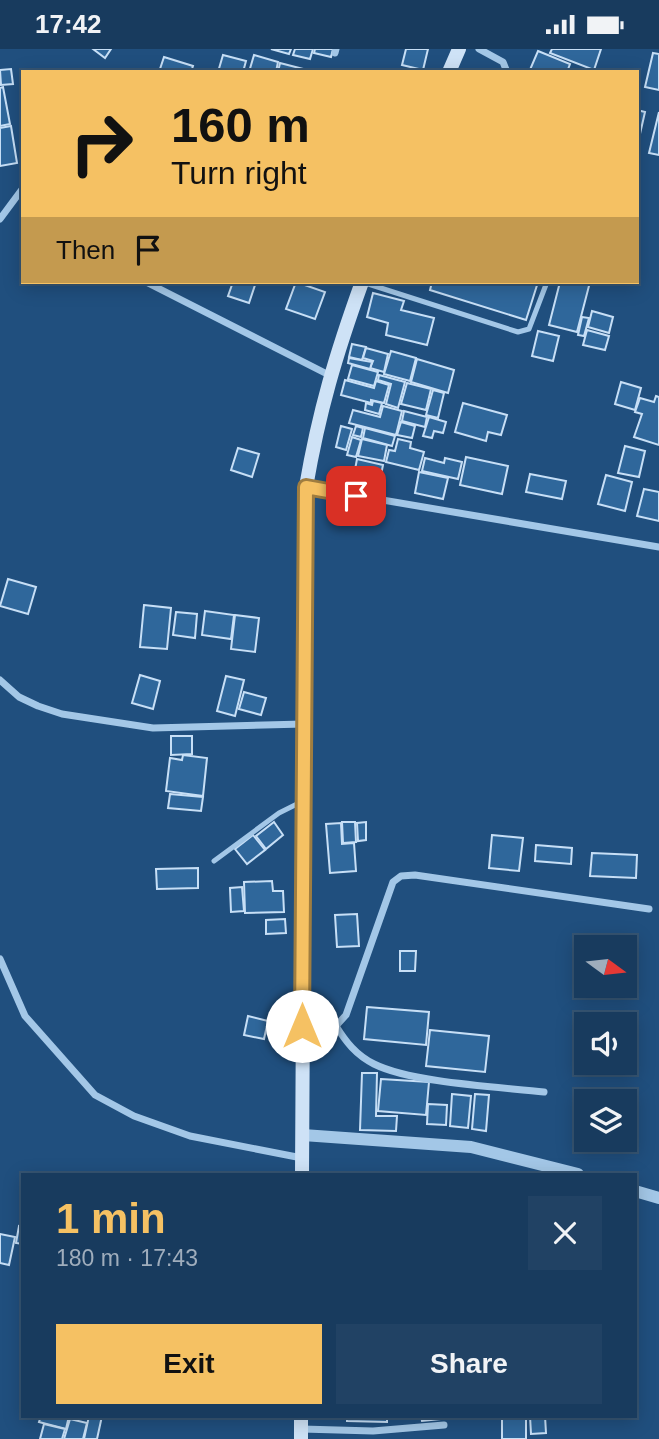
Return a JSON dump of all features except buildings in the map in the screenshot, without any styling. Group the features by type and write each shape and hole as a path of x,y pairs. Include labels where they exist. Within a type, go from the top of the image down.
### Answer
{"main road":[{"path":"450,70 460,49"},
{"path":"302,1173 306,487 318,416 329,375 361,284"}],"street":[{"path":"480,49 503,62 506,70"},
{"path":"0,219 21,191"},
{"path":"150,284 329,375"},
{"path":"306,487 659,548"},
{"path":"0,680 19,697 38,706 62,713 153,728 304,724"},
{"path":"302,1026 336,1026 346,1015 393,882 401,876 415,874 649,909"},
{"path":"0,959 25,1016 95,1095 134,1116 190,1136 302,1159"},
{"path":"336,1026 351,1048 374,1064 412,1076 544,1092"},
{"path":"303,1135 471,1147 574,1173"},
{"path":"637,1192 659,1198"},
{"path":"301,1428 373,1431 444,1425"}],"lane":[{"path":"368,284 519,332 529,329 546,284"},
{"path":"214,861 279,813 303,801"}],"route":[{"path":"302,1026 306,487 356,496"}]}
